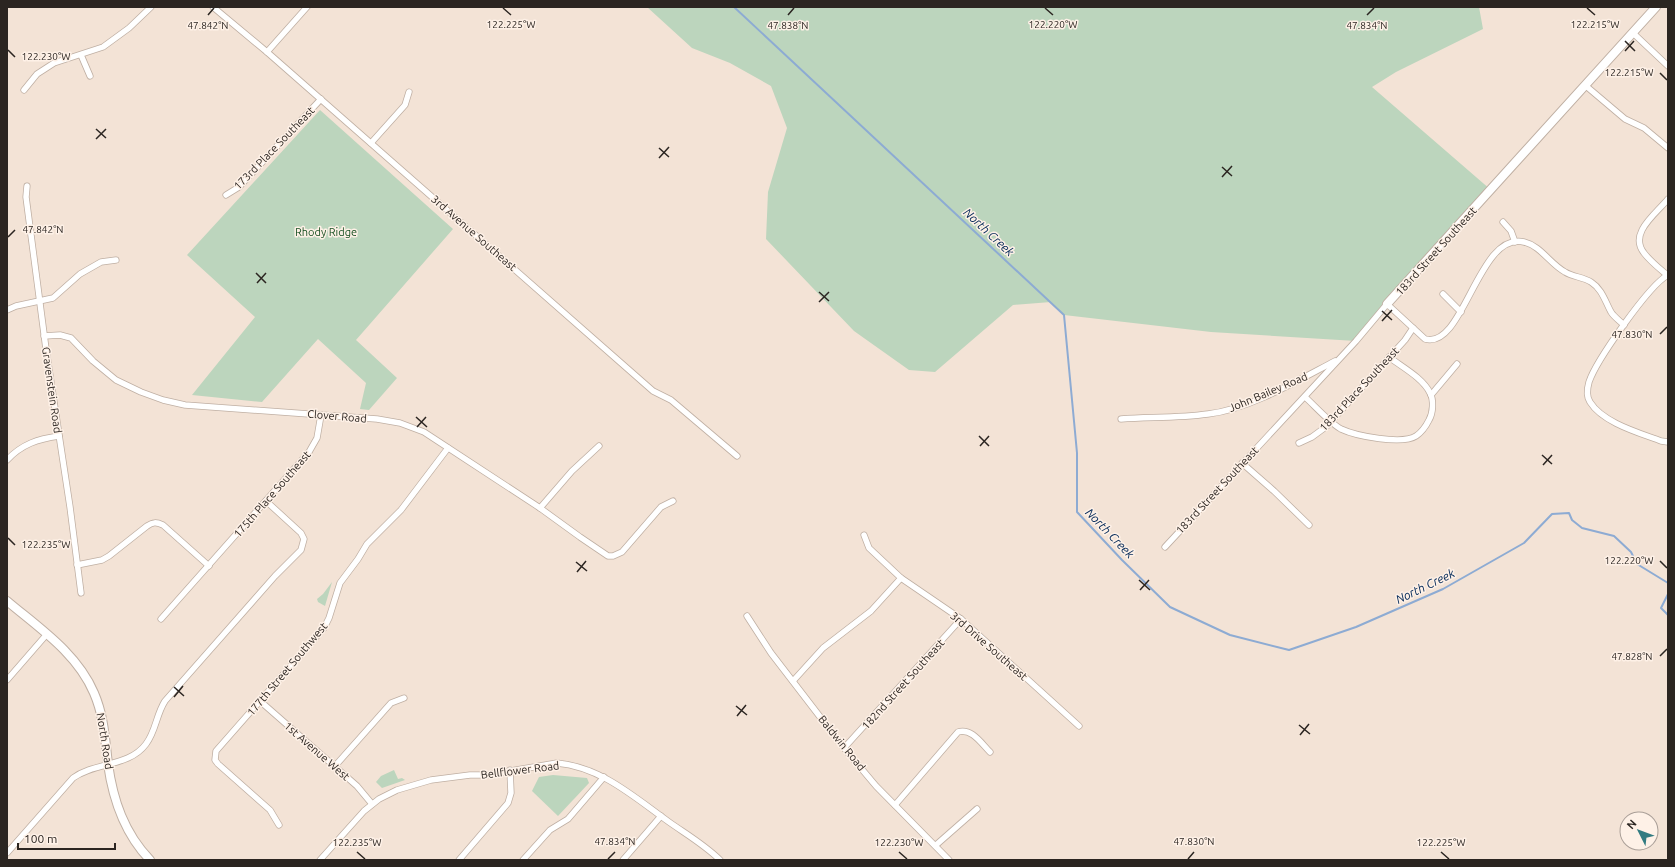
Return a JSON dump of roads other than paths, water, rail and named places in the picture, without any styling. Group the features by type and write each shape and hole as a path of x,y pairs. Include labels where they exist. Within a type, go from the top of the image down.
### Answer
{"street":[{"path":"24,90 38,74 54,63 102,47 129,28 151,7"},
{"name":"3rd Avenue Southeast","path":"213,7 267,52 653,391 671,400 737,456"},
{"path":"267,52 308,7"},
{"name":"183rd Street Southeast","path":"1166,547 1242,463 1339,360 1387,304 1656,7"},
{"path":"1633,33 1668,66"},
{"path":"81,55 90,76"},
{"path":"1586,86 1625,119 1644,128 1668,148"},
{"path":"371,143 405,105 409,92"},
{"name":"173rd Place Southeast","path":"226,195 240,187 321,100"},
{"name":"Gravenstein Road","path":"27,186 26,196 44,336 70,507 81,593"},
{"path":"1668,199 1646,223 1640,234 1640,242 1643,252 1667,275 1658,283 1624,324 1592,374 1587,392 1590,402 1598,412 1612,421 1661,441 1668,442"},
{"path":"1503,222 1511,231 1512,243"},
{"path":"1387,304 1425,339 1432,341 1438,339 1447,331 1461,312 1479,275 1490,260 1498,251 1512,243 1522,241 1532,244 1565,272 1591,282 1601,292 1611,313 1624,324"},
{"path":"7,310 16,306 53,298 73,278 101,262 116,260"},
{"path":"1443,294 1461,312"},
{"name":"183rd Place Southeast","path":"1299,443 1312,437 1326,426 1413,328"},
{"name":"Clover Road","path":"44,336 60,335 71,338 93,361 116,380 141,392 163,400 185,405 377,420 400,424 424,432 540,508 604,554 613,556 622,552 661,507 673,501"},
{"path":"1305,397 1340,428 1352,433 1403,440 1415,436 1425,428 1431,416 1431,395 1423,383 1389,356"},
{"name":"John Bailey Road","path":"1122,419 1208,414 1236,408 1339,360"},
{"path":"1431,395 1457,364"},
{"name":"175th Place Southeast","path":"161,619 314,445 319,432 321,415"},
{"path":"7,460 20,447 28,443 43,438 59,436"},
{"path":"540,508 572,471 600,446"},
{"name":"177th Street Southwest","path":"279,825 270,810 218,764 215,760 216,751 324,628 330,618 340,583 367,544 401,510 448,448"},
{"path":"1242,463 1309,525"},
{"path":"7,853 73,778 86,771 133,756 144,748 152,737 160,708 165,701 275,576 300,550 304,539 301,533 266,501"},
{"path":"77,565 102,560 152,523 157,523 163,525 209,566"},
{"name":"3rd Drive Southeast","path":"864,535 869,548 900,578 961,619 1079,726"},
{"path":"793,681 823,648 871,611 900,578"},
{"name":"North Road","path":"7,601 60,645 78,665 94,693 103,719 108,764 114,796 121,817 132,838 150,860"},
{"name":"Baldwin Road","path":"747,616 771,653 844,748 876,786 950,860"},
{"name":"182nd Street Southeast","path":"844,748 961,619"},
{"path":"7,680 47,634"},
{"path":"335,766 391,703 404,698"},
{"name":"1st Avenue West","path":"260,701 357,786 372,804"},
{"path":"895,805 958,732 964,730 970,732 990,752"},
{"name":"Bellflower Road","path":"320,860 358,817 372,804 397,790 418,783 470,775 487,775 557,763 580,767 604,778 661,816 720,860"},
{"path":"459,860 508,803 511,793 510,770"},
{"path":"523,860 550,830 568,819 604,778"},
{"path":"936,845 977,810"},
{"path":"623,860 661,816"}],"waterway":[{"name":"North Creek","path":"734,7 1064,315 1077,453 1077,512 1122,560 1170,607 1230,635 1289,650 1356,627 1443,589 1524,543 1552,514 1569,513 1572,520 1582,528 1614,536 1631,552 1637,564 1668,583"},
{"name":"North Creek","path":"1668,594 1661,608 1668,615"}],"park label":[{"name":"Rhody Ridge","path":"326,232"}]}
